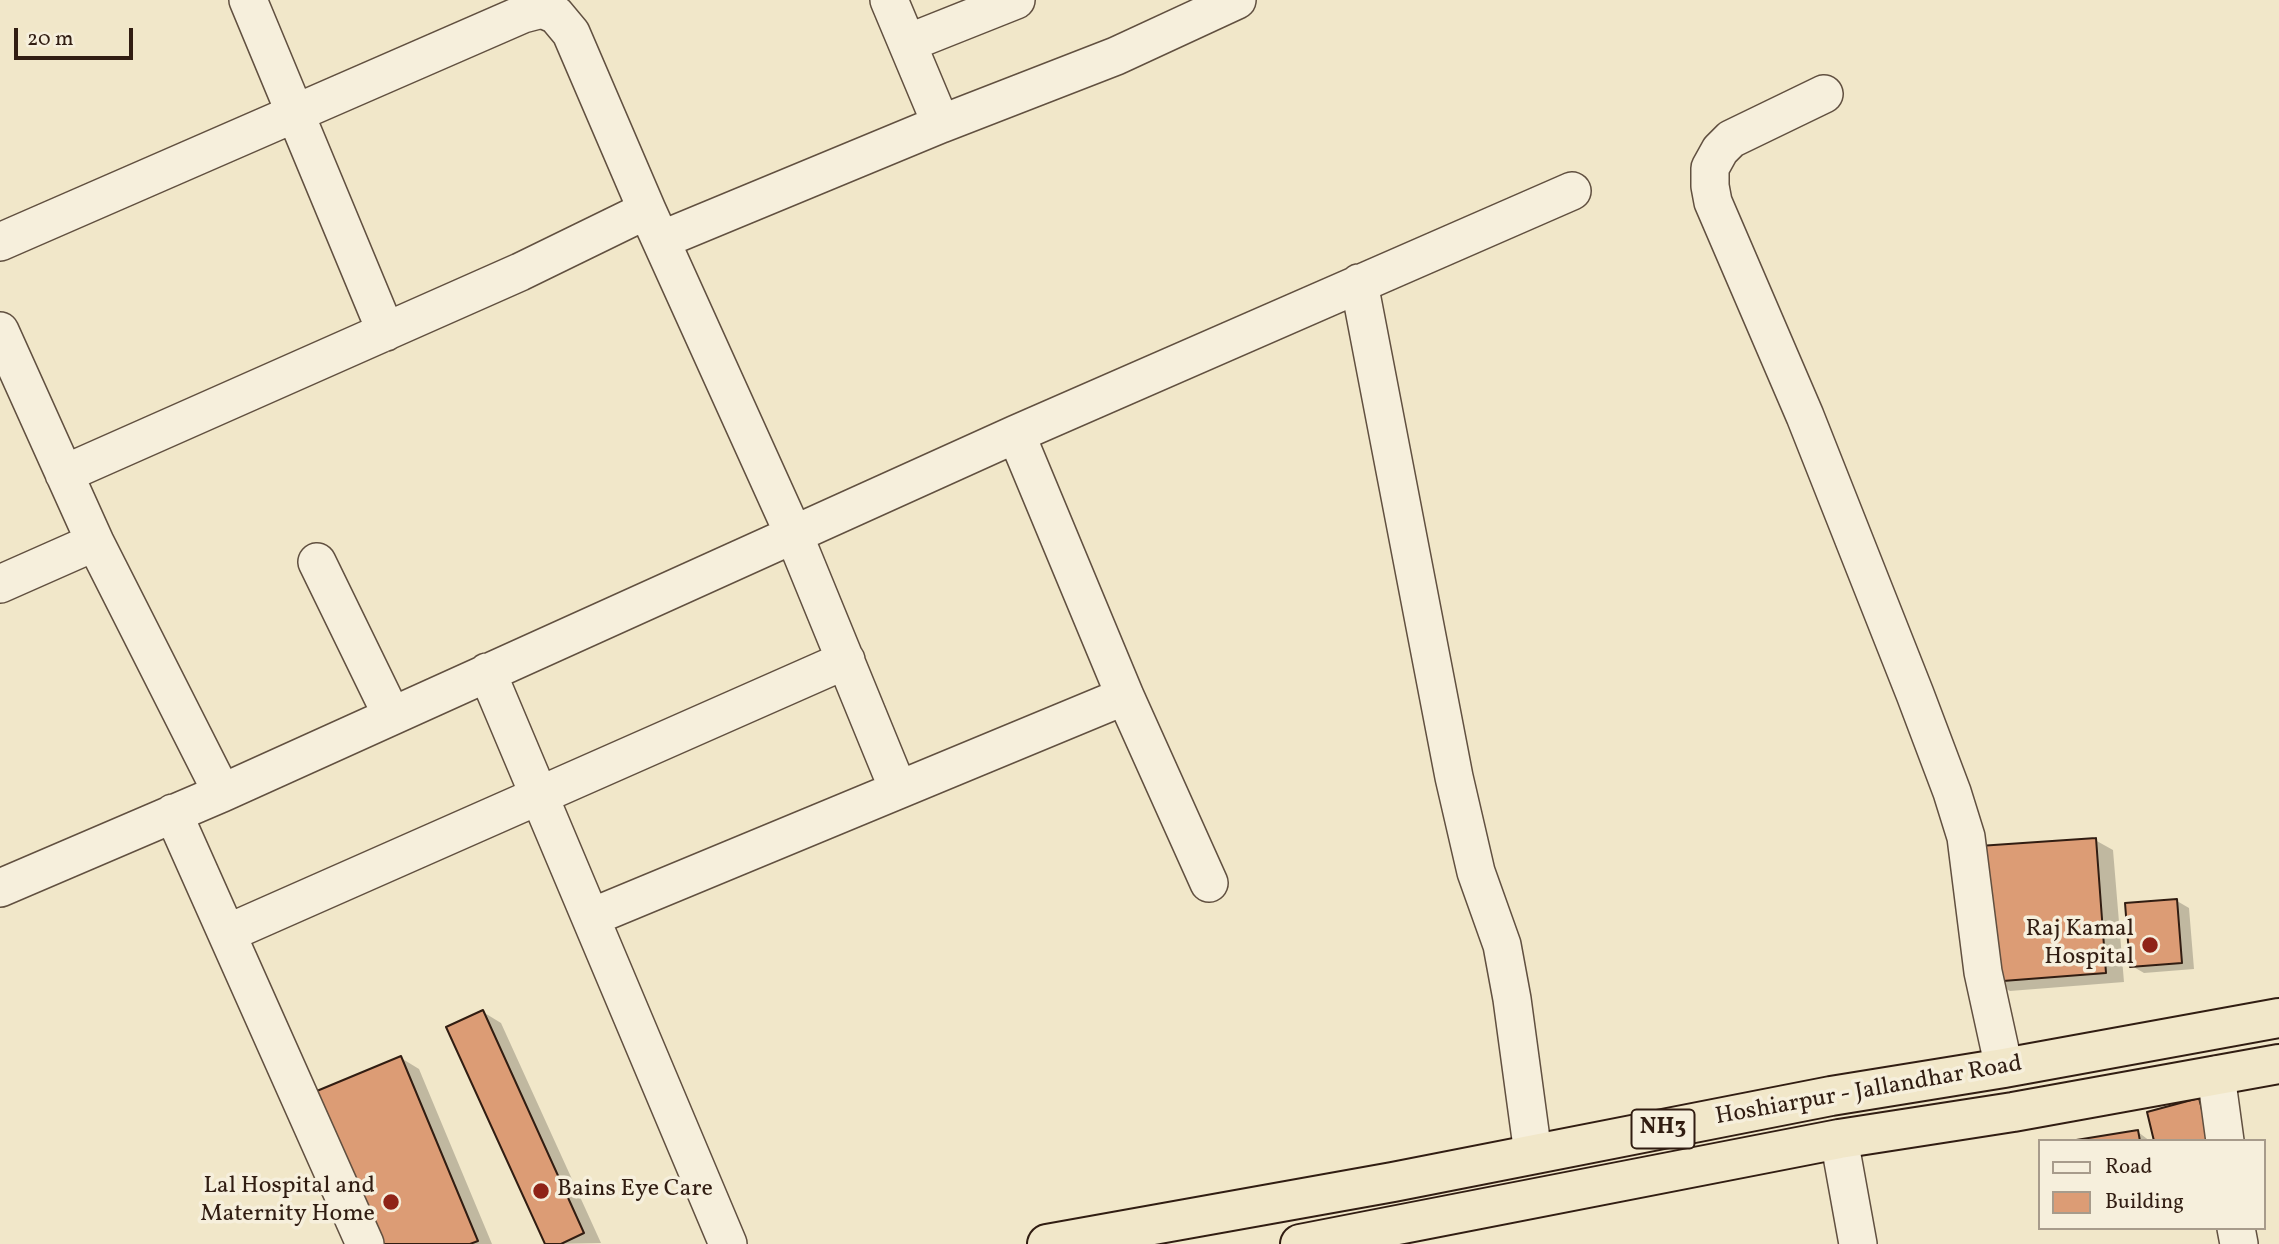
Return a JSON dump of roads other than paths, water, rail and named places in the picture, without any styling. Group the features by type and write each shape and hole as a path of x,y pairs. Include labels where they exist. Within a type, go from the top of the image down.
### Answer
{"highway":[{"name":"Hoshiarpur - Jallandhar Road","path":"1047,1244 1831,1096 2279,1018"},
{"name":"Hoshiarpur - Jallandhar Road","path":"1300,1244 1405,1235 1839,1139 2012,1112 2279,1064"}],"street":[{"path":"248,0 386,332"},
{"path":"889,0 941,124"},
{"path":"908,43 1016,0"},
{"path":"64,474 520,272 941,124 1116,55 1237,0"},
{"path":"0,242 523,14 542,9 556,15 571,33 794,535 898,789"},
{"path":"1824,94 1731,139 1720,150 1710,168 1710,186 1713,202 1805,416 1952,793 1966,837 1983,972 2004,1068"},
{"path":"0,888 222,793 1016,434 1572,191"},
{"path":"1359,282 1454,777 1476,872 1505,959 1533,1154"},
{"path":"0,331 95,542 222,793"},
{"path":"1016,434 1125,696 1209,883"},
{"path":"0,584 95,542"},
{"path":"317,562 392,716"},
{"path":"228,933 846,660"},
{"path":"487,672 728,1244"},
{"path":"592,917 1125,696"},
{"path":"173,813 365,1244"},
{"path":"2216,1075 2225,1139"},
{"path":"1839,1139 1858,1244"}],"place":[{"name":"Raj Kamal Hospital","path":"2150,945"},
{"name":"Bains Eye Care","path":"541,1191"},
{"name":"Lal Hospital and Maternity Home","path":"391,1202"}]}
